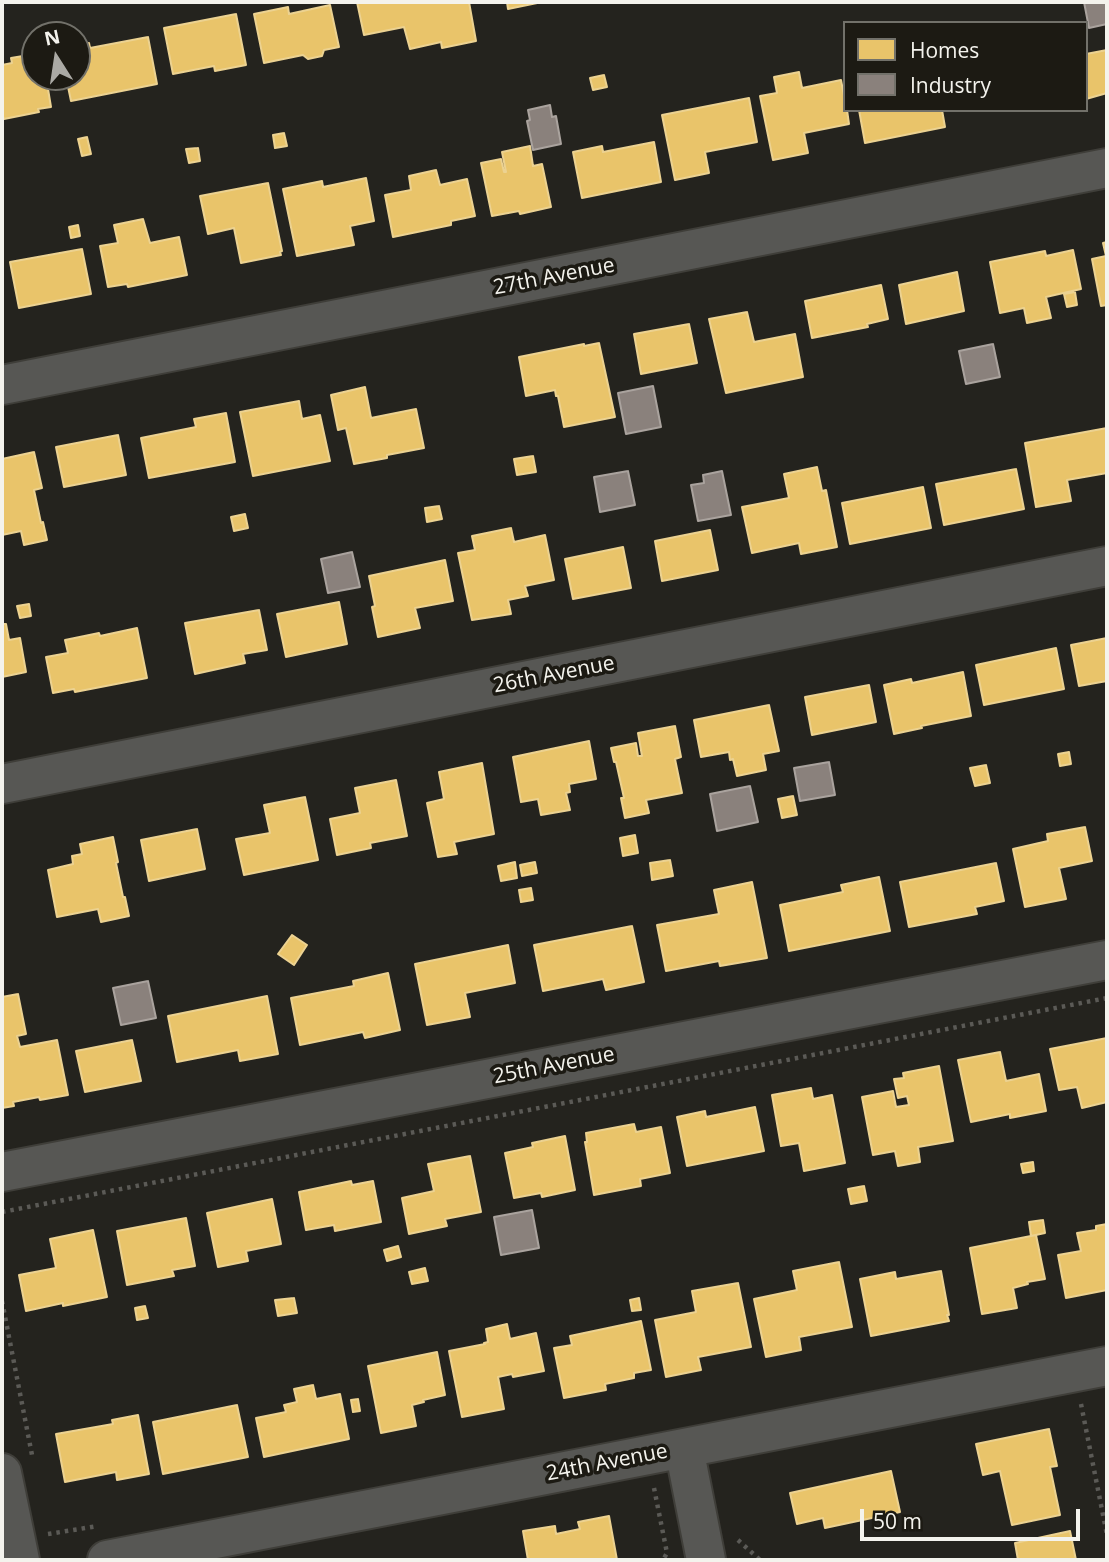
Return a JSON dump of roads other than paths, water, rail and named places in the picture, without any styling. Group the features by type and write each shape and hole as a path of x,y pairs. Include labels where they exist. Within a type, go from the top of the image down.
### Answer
{"street":[{"name":"27th Avenue","path":"2,385 1107,168"},
{"name":"26th Avenue","path":"2,784 1107,566"},
{"name":"25th Avenue","path":"2,1172 1107,960"},
{"name":"24th Avenue","path":"107,1560 1091,1369"},
{"path":"684,1448 706,1560"},
{"path":"18,1469 35,1552"}]}
